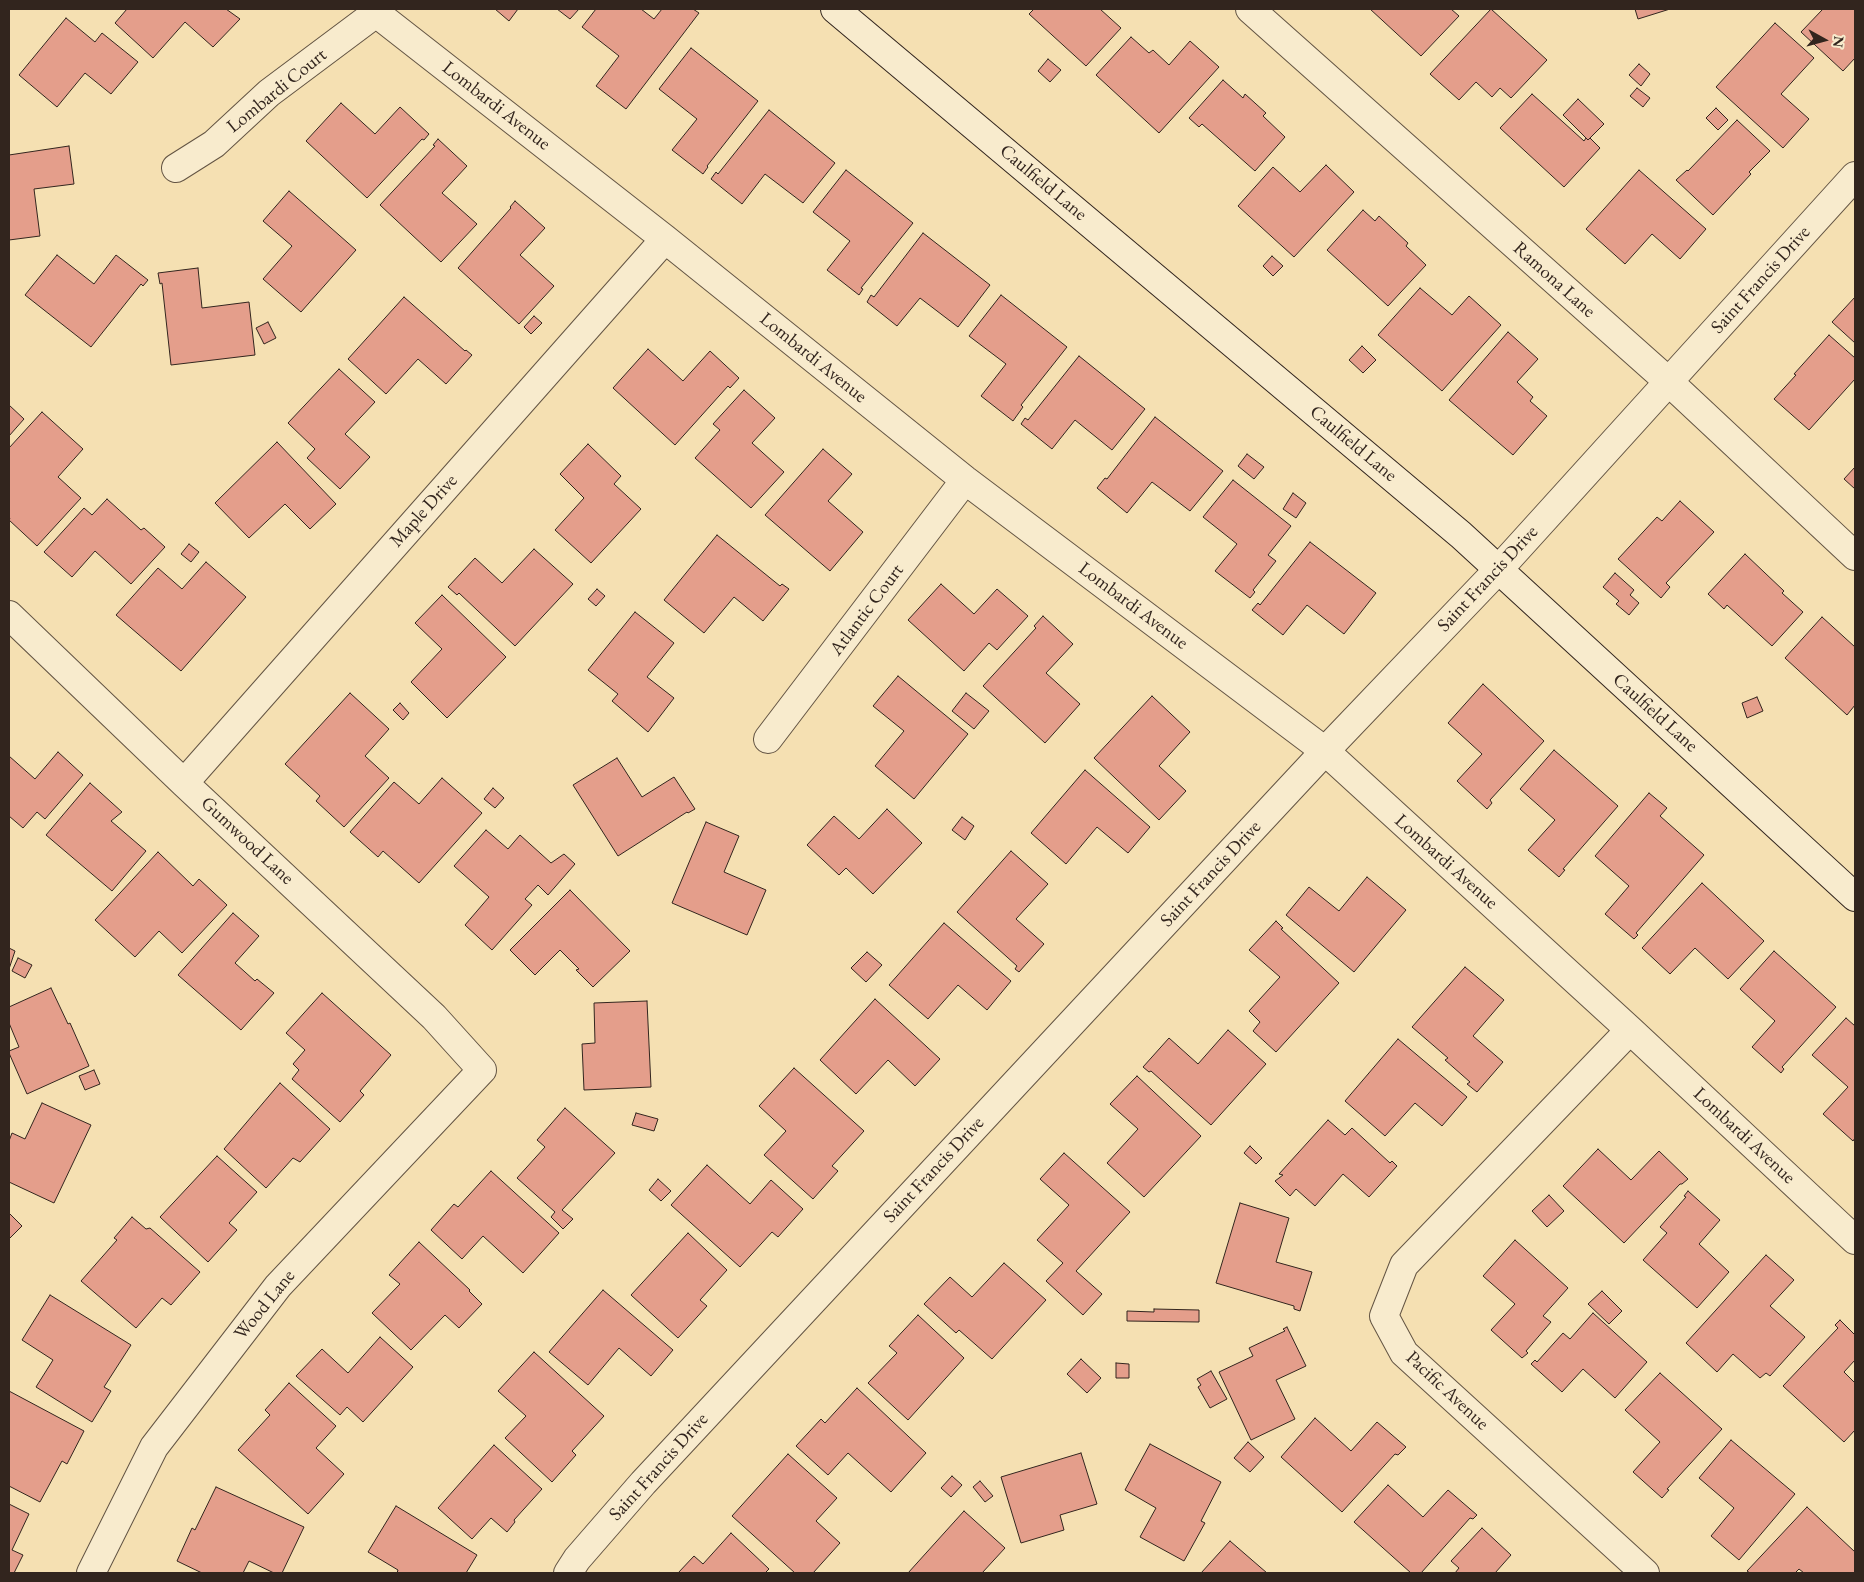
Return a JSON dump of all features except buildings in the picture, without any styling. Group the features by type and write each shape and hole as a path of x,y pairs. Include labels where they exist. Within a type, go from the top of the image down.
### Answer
{"street":[{"name":"Caulfield Lane","path":"835,9 1450,526 1855,897"},
{"name":"Ramona Lane","path":"1250,9 1669,382 1855,556"},
{"name":"Lombardi Court","path":"176,168 214,144 268,94 376,12"},
{"name":"Lombardi Avenue","path":"376,12 665,239 965,480 1325,751 1630,1030 1855,1240"},
{"name":"Saint Francis Drive","path":"568,1573 577,1559 642,1483 1325,751 1498,570 1855,176"},
{"name":"Maple Drive","path":"184,783 665,239"},
{"name":"Atlantic Court","path":"768,739 965,480"},
{"name":"Gumwood Lane","path":"9,615 184,783 434,1017 482,1070"},
{"name":"Pacific Avenue","path":"1630,1030 1404,1266 1384,1316 1404,1353 1645,1573"},
{"name":"Wood Lane","path":"92,1573 154,1448 278,1286 482,1070"}]}
